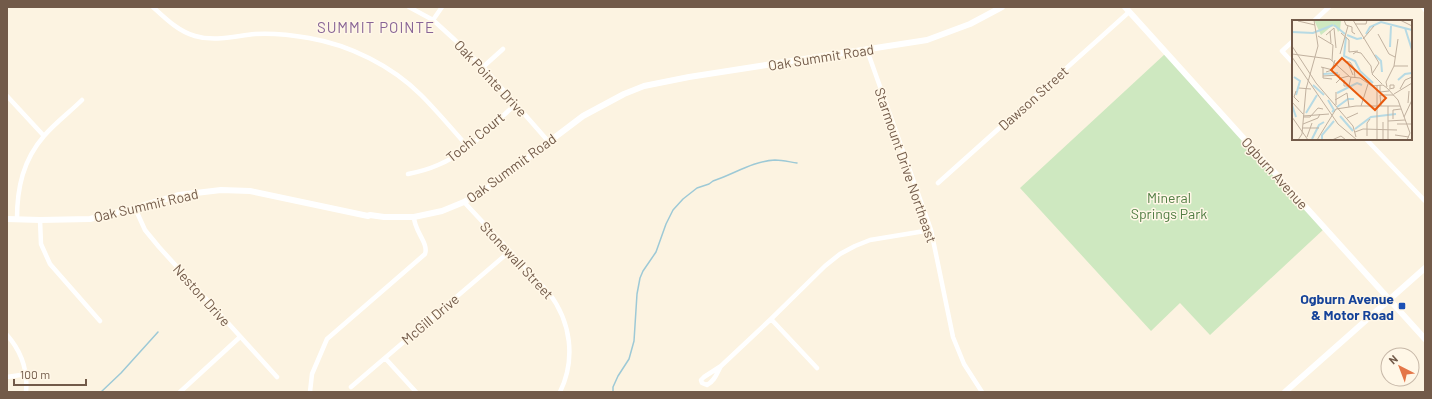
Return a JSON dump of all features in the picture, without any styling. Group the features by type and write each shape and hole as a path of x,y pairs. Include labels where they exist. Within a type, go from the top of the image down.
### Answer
{"main road":[{"name":"Oak Summit Road","path":"7,219 40,220 90,218 135,208 178,195 208,190 239,190 265,194 368,216 414,217 442,211 464,202 489,187 583,116 624,94 644,86 689,76 927,40 970,24 1002,7"},
{"name":"Ogburn Avenue","path":"1127,9 1425,338"},
{"path":"1285,392 1425,268"}],"street":[{"name":"Oak Pointe Drive","path":"408,7 433,20 483,67 548,141"},
{"path":"433,20 442,7"},
{"path":"1315,20 1330,7"},
{"path":"1422,7 1425,10"},
{"path":"155,8 170,22 194,36 229,38 256,34 277,34 310,38 350,49 375,61 404,80 421,95 468,147"},
{"name":"Dawson Street","path":"938,183 1127,9"},
{"path":"1292,42 1282,51 1292,62"},
{"path":"483,67 503,49"},
{"name":"Starmount Drive Northeast","path":"867,50 931,230 953,337 964,364 982,392"},
{"path":"7,96 44,136"},
{"path":"17,219 17,199 22,174 31,154 44,136 82,100"},
{"name":"Tochi Court","path":"408,174 437,166 454,157 468,147 516,104"},
{"path":"1367,140 1425,201"},
{"name":"Stonewall Street","path":"464,202 549,293 564,317 570,354 567,376 560,392"},
{"name":"Neston Drive","path":"135,208 145,230 159,247 277,376"},
{"path":"310,392 312,374 327,339 425,254 426,248 415,226 414,217"},
{"path":"40,220 41,244 50,264 100,321"},
{"path":"721,366 711,383 707,385 702,383 704,377 721,366 824,266 840,254 870,240 931,230"},
{"name":"McGill Drive","path":"352,387 510,252"},
{"path":"771,319 817,368"},
{"path":"7,335 19,351 26,374 26,392"},
{"path":"180,392 240,337"},
{"path":"385,358 416,392"},
{"path":"7,377 26,374"}],"green space":[{"name":"Mineral Springs Park","path":"1165,54 1324,229 1210,335 1180,303 1151,331 1020,188"}],"waterway":[{"path":"613,392 613,387 618,376 629,359 634,341 637,294 640,278 656,252 666,224 673,210 683,199 697,188 751,165 775,160 797,163"},
{"path":"101,392 121,373 158,332"}],"place":[{"name":"Ogburn Avenue & Motor Road","path":"1402,306"}],"district":[{"name":"SUMMIT POINTE","path":"376,27"}]}
